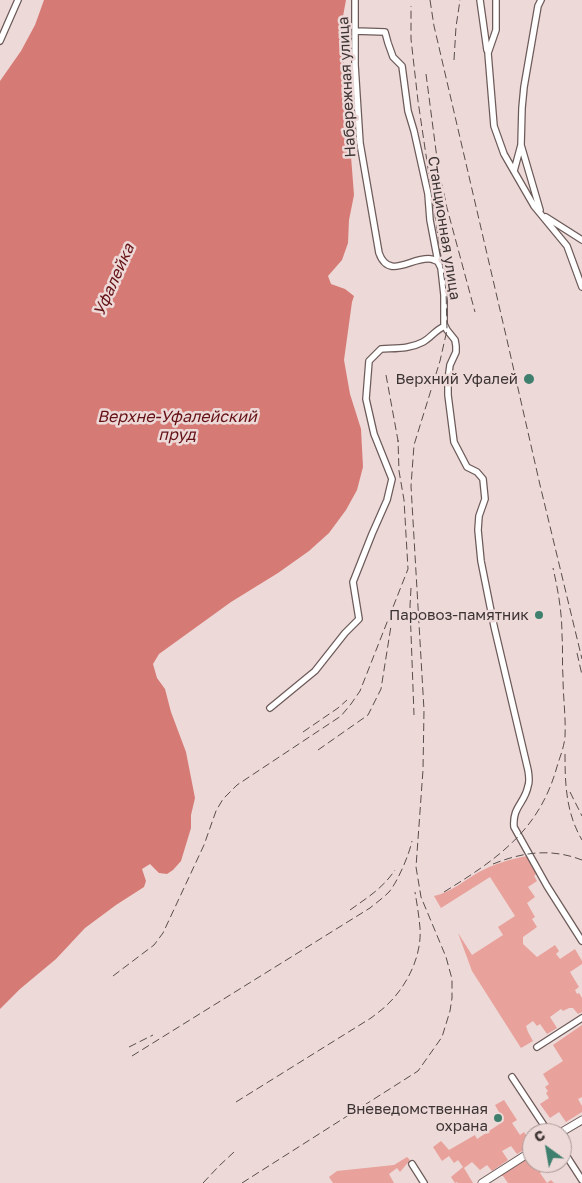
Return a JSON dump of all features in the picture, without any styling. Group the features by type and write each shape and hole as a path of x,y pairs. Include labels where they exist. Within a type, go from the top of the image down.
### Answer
{"street":[{"path":"0,41 18,0"},
{"name":"Набережная улица","path":"355,0 355,65 360,143 381,261 392,267 424,259 432,259 438,262"},
{"path":"480,0 486,35 494,126 504,154 534,206 567,246 582,286"},
{"path":"488,54 496,30 496,0"},
{"path":"514,171 521,146 524,86 538,6 541,0"},
{"name":"Станционная улица","path":"355,31 385,32 393,57 402,66 408,111 428,194 430,220 438,262 441,268 445,326 455,340 456,346 448,380 448,396 454,442 467,467 477,472 483,479 485,499 479,516 478,530 481,562 528,770 528,788 515,812 514,827 547,886 582,942"},
{"path":"521,146 542,215 582,240"},
{"path":"270,708 315,672 359,619 353,582 387,500 392,479 374,434 366,399 369,361 381,349 407,348 425,341 439,328 445,326"},
{"path":"537,1047 582,1018"},
{"path":"512,1077 542,1123"},
{"path":"482,1183 522,1157"},
{"path":"412,1164 424,1183"},
{"path":"572,1164 582,1180"}],"shaded area":[{"path":"527,856 537,873 534,876 537,881 528,887 535,897 527,903 535,917 532,919 537,927 523,937 523,944 537,957 555,945 559,951 556,954 560,959 575,949 582,964 570,972 579,987 575,990 582,998 582,1012 578,1014 573,1008 563,1011 561,1009 550,1017 557,1028 547,1034 540,1024 537,1026 533,1021 526,1026 533,1041 521,1048 472,971 458,933 472,955 503,935 498,927 515,916 490,877 441,908 434,896 452,889 490,867 508,860"},
{"path":"582,1025 582,1097 578,1099 582,1106 582,1112 566,1122 559,1112 550,1118 540,1104 549,1098 545,1087 549,1084 543,1074 563,1061 553,1045"},
{"path":"504,1100 517,1120 512,1123 520,1135 522,1134 522,1151 517,1154 511,1146 502,1151 508,1160 492,1171 487,1165 480,1170 472,1162 464,1168 473,1183 455,1183 451,1177 463,1167 458,1160 454,1163 449,1156 442,1161 433,1147 441,1141 449,1150 475,1135 477,1139 504,1121 495,1105"},
{"path":"407,1157 410,1160 400,1172 397,1168 389,1174 394,1183 333,1183 329,1177 337,1171 394,1165"},
{"path":"522,1161 522,1173 540,1173 547,1183 508,1183 501,1175"}],"water":[{"name":"Верхне-Уфалейский пруд","path":"44,0 346,0 341,27 354,195 349,220 348,243 342,260 328,276 331,284 345,289 354,296 344,360 350,394 361,429 363,467 357,490 346,510 329,533 309,551 231,602 159,654 153,664 157,678 165,689 171,712 186,752 195,798 191,815 191,828 181,861 167,874 159,873 150,864 142,869 146,881 144,887 85,928 56,959 20,989 0,1009 0,81 21,51 35,25"}],"railway":[{"path":"430,0 434,26 582,659"},
{"path":"454,60 460,0"},
{"path":"242,1183 418,1071 442,1037 452,998 452,979 446,957 421,897 416,867 423,770 424,710 411,486 414,445 440,361 447,330 446,290 418,101 411,39 411,6"},
{"path":"426,74 438,166 447,208 475,312"},
{"path":"386,375 399,446"},
{"path":"113,976 154,945 163,933 223,799 237,785 341,716 360,691 408,569 398,440"},
{"path":"444,892 500,854 529,824 541,806 550,786 565,737 561,618 553,568"},
{"path":"411,588 414,715"},
{"path":"318,750 368,715 381,689 391,626"},
{"path":"577,653 582,675"},
{"path":"303,732 347,700"},
{"path":"565,754 566,787 570,809 582,840"},
{"path":"570,792 582,816"},
{"path":"132,1056 370,908 387,894 396,881 403,868 412,841"},
{"path":"493,864 526,854 537,853 559,854 582,860"},
{"path":"350,910 380,888 395,870"},
{"path":"236,1102 371,1018 385,1007 401,989 416,960 420,939 419,914 415,892"},
{"path":"129,1047 153,1035"},
{"path":"203,1183 234,1152"}],"place":[{"name":"Верхний Уфалей","path":"529,379"},
{"name":"Паровоз-памятник","path":"539,615"},
{"name":"Вневедомственная охрана","path":"498,1118"}],"water label":[{"name":"Уфалейка","path":"114,280"}]}
